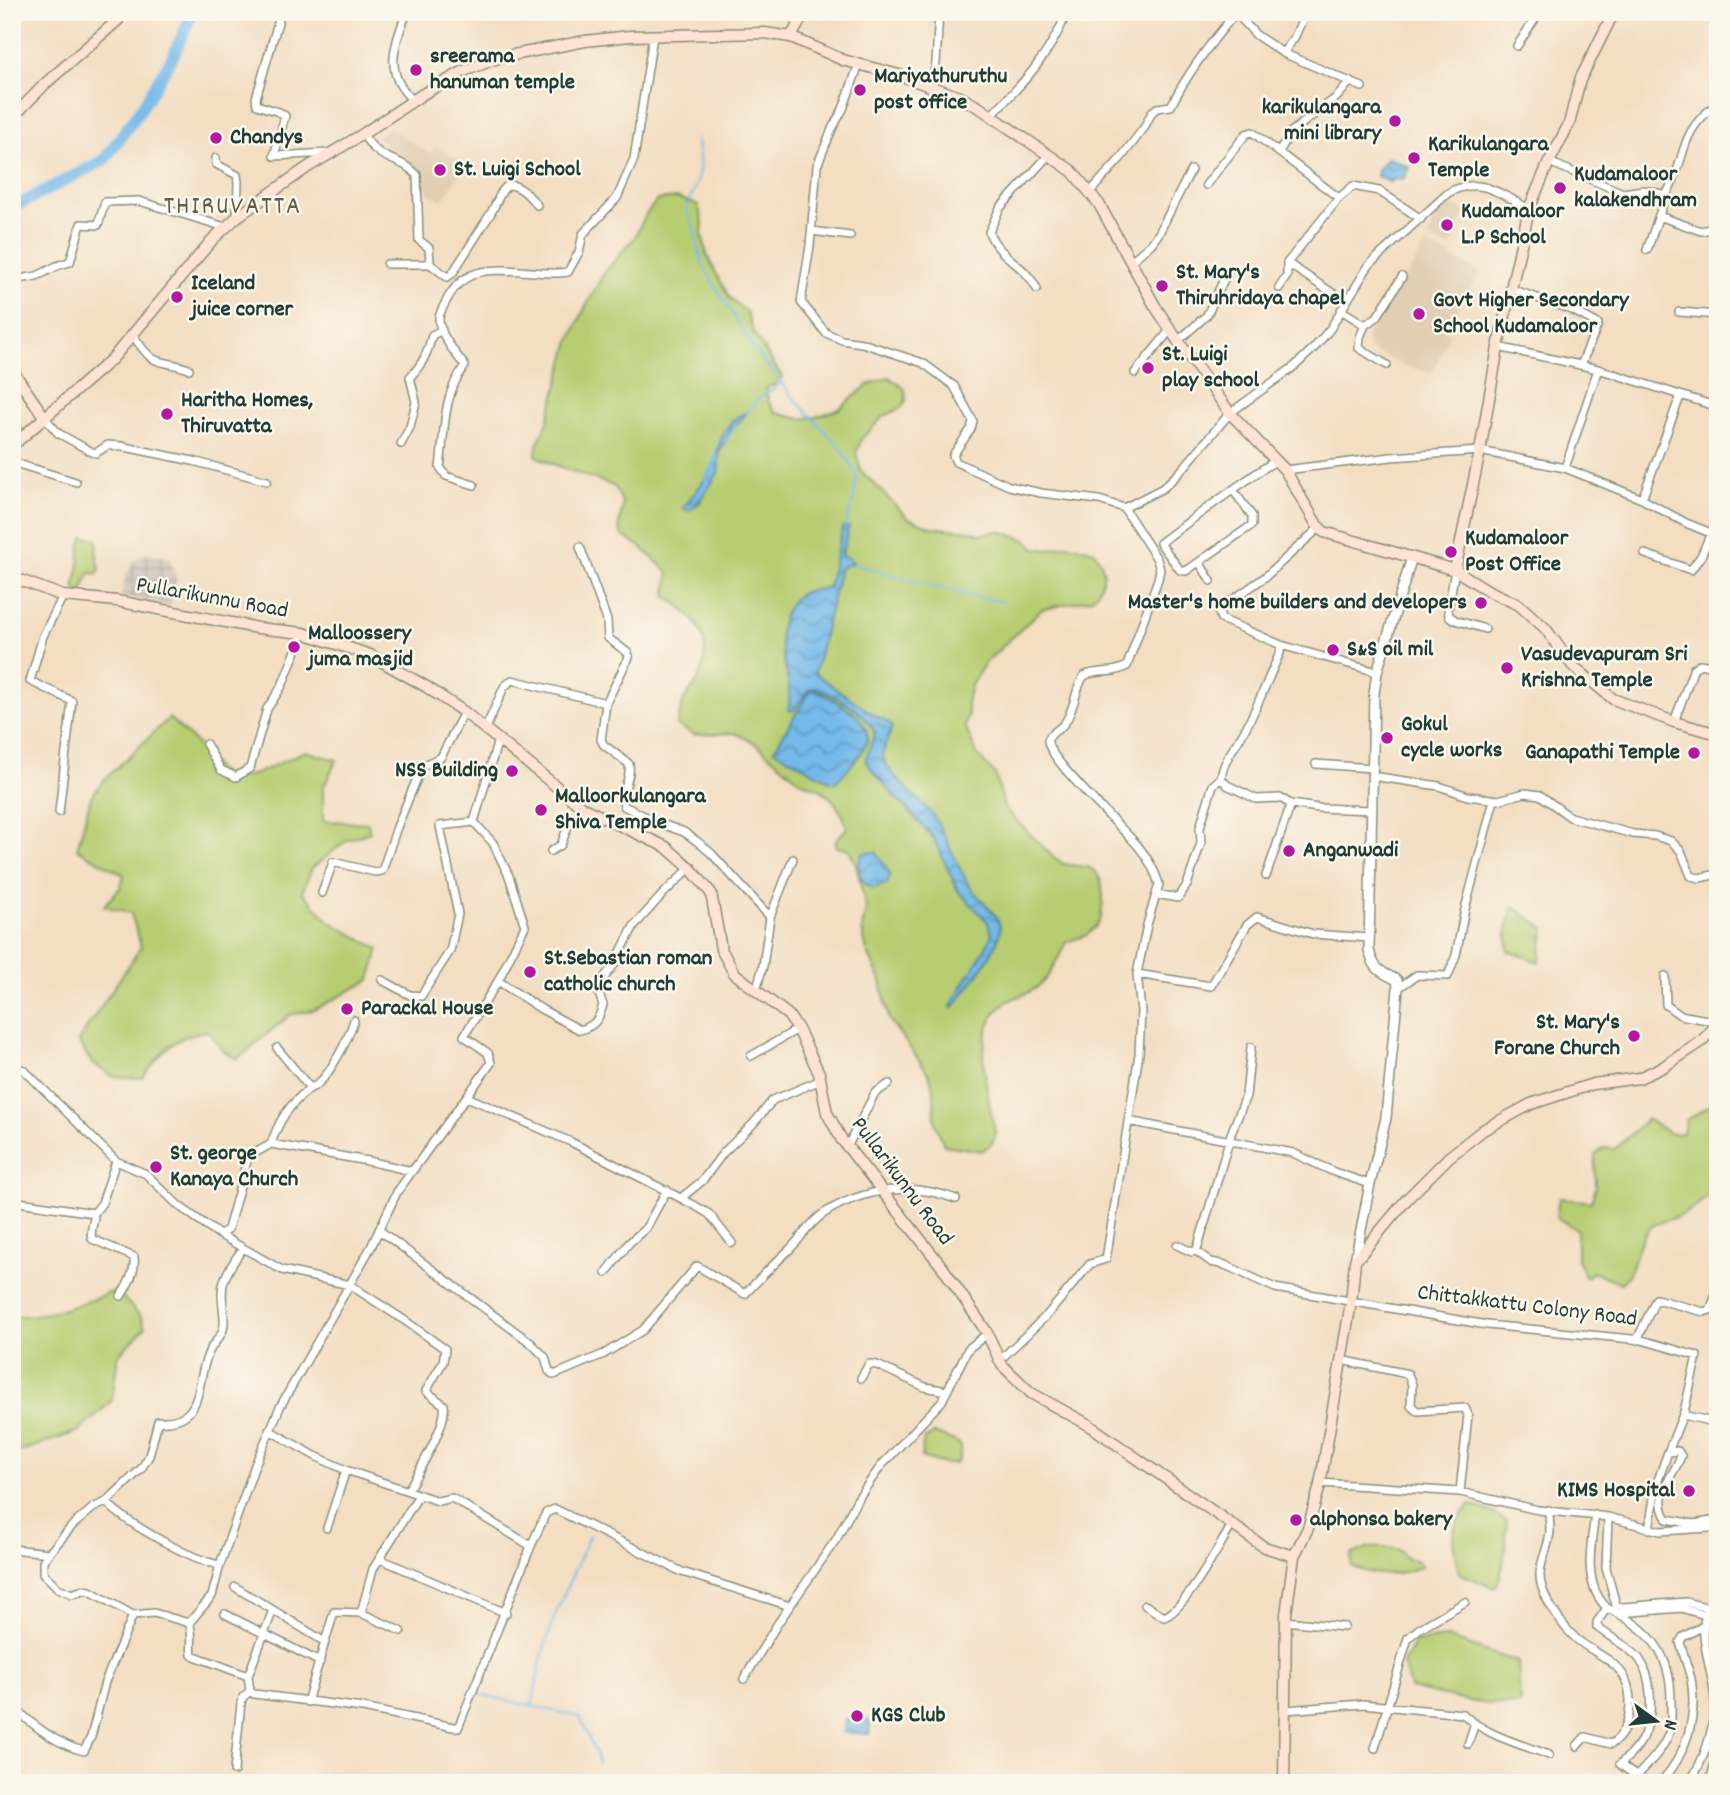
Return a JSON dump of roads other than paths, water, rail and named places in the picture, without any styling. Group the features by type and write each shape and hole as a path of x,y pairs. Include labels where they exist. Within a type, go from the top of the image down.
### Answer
{"main road":[{"path":"12,118 46,83 118,20 122,12"},
{"path":"791,37 805,12"},
{"path":"1455,570 1498,347 1530,209 1549,162 1569,124 1580,80 1614,12"},
{"path":"12,446 112,359 225,227 237,217 330,153 464,71 498,58 585,41 765,33 791,37 813,48 931,86 970,103 1072,171 1090,191 1155,306 1178,341 1230,413 1284,470 1324,532 1455,570 1489,591 1519,605 1545,628 1573,666 1613,699 1674,722 1718,734"},
{"path":"12,370 45,418"},
{"name":"Pullarikunnu Road","path":"12,577 63,596 117,601 257,628 303,634 370,655 464,712 586,809 666,847 711,893 721,950 734,973 788,1015 798,1028 821,1080 827,1113 847,1147 943,1268 987,1334 1009,1373 1031,1393 1089,1425 1264,1547 1294,1556"},
{"path":"1284,1783 1285,1621 1294,1556 1308,1528 1320,1483 1351,1302 1355,1261 1407,1199 1449,1157 1483,1130 1531,1104 1593,1084 1639,1078 1663,1067 1701,1042 1718,1022"}],"street":[{"path":"281,12 256,98 257,105 285,116 274,156 330,153"},
{"path":"407,12 395,42 393,56 402,91 414,100"},
{"path":"931,86 936,63 939,12"},
{"path":"990,116 1044,57 1067,12"},
{"path":"1283,53 1294,38 1306,12"},
{"path":"1517,46 1538,16 1544,12"},
{"path":"1090,191 1120,159 1144,128 1152,112 1157,108 1171,107 1185,79 1236,13 1256,35 1283,53 1362,88"},
{"path":"474,485 446,476 440,467 447,400 457,376 465,366 442,330 439,319 453,288 466,278 488,271 528,270 557,274 568,272 579,252 583,234 617,198 634,159 653,36"},
{"path":"859,64 843,109 817,166 812,231 802,298 805,309 826,333 923,363 954,386 973,421 971,429 953,455 956,462 1009,486 1099,500 1124,508 1157,559 1160,570 1127,666 1121,670 1095,671 1084,676 1065,724 1051,735 1048,744 1068,774 1109,813 1140,848 1159,884 1147,925 1138,974 1141,1011 1139,1054 1106,1259 1091,1262 1048,1314 1000,1360"},
{"path":"1279,152 1291,132 1337,97 1350,82"},
{"path":"1647,250 1688,133 1702,115 1718,103"},
{"path":"1206,186 1246,134 1252,132 1339,198"},
{"path":"363,134 371,147 382,156 417,174 419,240 429,248 430,264"},
{"path":"1037,289 1031,276 993,244 989,232 1000,208 1048,156"},
{"path":"216,158 216,164 237,175 237,217"},
{"path":"1549,162 1623,193 1643,190 1666,195"},
{"path":"1130,262 1151,244 1159,233 1191,170"},
{"path":"1124,508 1163,488 1230,413 1295,366 1314,348 1379,253 1448,194 1470,184 1489,188 1530,209"},
{"path":"447,278 491,213 502,191 508,186 514,185 524,191 537,205"},
{"path":"1279,288 1287,276 1287,263 1339,198 1353,186 1379,191 1421,219"},
{"path":"12,283 17,279 37,276 55,265 70,262 81,224 98,225 105,202 139,201 225,227"},
{"path":"1659,216 1701,231 1718,227"},
{"path":"812,231 849,236"},
{"path":"1287,263 1346,302"},
{"path":"387,264 430,264 447,278 453,288"},
{"path":"1178,341 1207,314 1228,271"},
{"path":"1387,365 1359,348 1365,325 1377,317 1402,277"},
{"path":"1511,289 1572,310 1598,324 1581,365"},
{"path":"1341,310 1365,325"},
{"path":"1679,312 1718,315"},
{"path":"1135,373 1171,329"},
{"path":"401,444 416,402 410,377 429,351 432,335 442,330"},
{"path":"134,335 147,356 160,363 173,363 189,369"},
{"path":"1498,347 1598,369 1718,407"},
{"path":"1565,468 1598,369"},
{"path":"1642,499 1680,397"},
{"path":"45,418 58,433 92,452 96,453 108,445 120,446 193,461 267,481"},
{"path":"1284,470 1391,457 1480,451 1565,468 1642,499 1714,535 1691,570 1645,554"},
{"path":"12,461 76,482"},
{"path":"1233,490 1252,516 1252,524 1186,571 1180,570 1160,543 1233,490 1276,461"},
{"path":"1319,528 1265,576 1221,608 1221,619 1281,645 1377,672"},
{"path":"580,547 607,620 608,638 628,653 629,657 606,703 601,740 629,764 631,769 621,796 624,806 684,832 698,842 770,917"},
{"path":"1355,1261 1387,1108 1398,988 1397,980 1380,972 1373,965 1369,950 1374,694 1377,672 1412,557"},
{"path":"1199,562 1211,581"},
{"path":"1455,570 1449,616 1485,629"},
{"path":"59,812 72,701 30,681 43,636 63,596"},
{"path":"206,744 221,770 236,777 250,768 267,709 282,686 303,634"},
{"path":"1156,894 1178,898 1187,885 1201,843 1200,827 1213,785 1222,778 1234,747 1251,720 1281,645"},
{"path":"1674,722 1694,668 1700,664 1710,666 1718,653"},
{"path":"485,730 504,687 512,680 606,703"},
{"path":"322,893 333,862 375,872 382,871 422,766 441,757 464,712"},
{"path":"474,822 498,740"},
{"path":"1316,764 1372,772 1494,800 1525,793 1540,795 1570,817 1671,841 1681,851 1691,876 1695,878 1718,874"},
{"path":"1222,778 1227,785 1256,799 1280,799 1291,804 1318,808 1372,810"},
{"path":"1398,988 1417,975 1448,976 1456,955 1465,909 1494,800"},
{"path":"1266,876 1291,804"},
{"path":"551,851 561,845 568,826 586,809"},
{"path":"382,980 410,995 421,996 450,951 458,914 440,826 474,822"},
{"path":"189,1623 212,1596 220,1564 280,1407 350,1285 397,1192 491,1063 488,1053 464,1036 498,981 525,926 509,876 493,843 474,822"},
{"path":"756,991 763,966 770,917 793,859"},
{"path":"498,981 580,1030 590,1028 597,1022 603,1005 598,991 600,983 614,965 634,926 690,869"},
{"path":"1138,974 1211,986 1247,925 1257,917 1313,934 1370,939"},
{"path":"1665,976 1666,1005 1680,1015 1718,1022"},
{"path":"271,1144 279,1120 310,1088 318,1084 335,1060 354,1020"},
{"path":"751,1056 798,1028"},
{"path":"1196,1251 1229,1141 1247,1096 1251,1047"},
{"path":"277,1048 310,1088"},
{"path":"12,1065 24,1070 116,1161 146,1174 179,1206 220,1235 282,1270 350,1285 445,1349 443,1362 426,1391 444,1405 445,1413 429,1452 408,1490"},
{"path":"681,1198 702,1181 723,1153 773,1100 821,1080"},
{"path":"847,1147 875,1093 889,1084"},
{"path":"467,1097 571,1142 681,1198 709,1214 732,1243"},
{"path":"1129,1121 1293,1153 1334,1172 1370,1184"},
{"path":"220,1235 228,1229 248,1157 271,1144 412,1171"},
{"path":"116,1161 102,1203 94,1213 90,1233 92,1239 134,1257 135,1264 121,1296"},
{"path":"379,1230 531,1343 545,1357 549,1371 554,1375 604,1354 643,1330 697,1266 745,1294 820,1215 858,1195 882,1190 939,1192 956,1199"},
{"path":"606,1273 629,1242 646,1228 667,1191"},
{"path":"12,1201 94,1213"},
{"name":"Chittakkattu Colony Road","path":"1177,1245 1192,1252 1196,1251 1211,1262 1225,1265 1275,1288 1487,1325 1637,1340 1698,1357 1682,1415"},
{"path":"189,1623 154,1613 133,1615 90,1591 83,1590 72,1594 58,1588 43,1573 43,1562 73,1525 93,1508 106,1502 141,1469 149,1456 158,1421 175,1422 189,1414 199,1392 209,1351 220,1338 224,1327 221,1295 223,1283 243,1248"},
{"path":"1637,1340 1656,1299 1704,1312 1710,1310 1718,1290"},
{"path":"744,1679 790,1606 830,1550 881,1466 898,1445 929,1417 947,1391 968,1349 987,1334"},
{"path":"1341,1360 1408,1374 1412,1385 1411,1406 1417,1410 1465,1408 1468,1415 1460,1492"},
{"path":"861,1378 869,1364 877,1365 925,1387 947,1391"},
{"path":"1649,1530 1656,1486 1682,1415 1718,1423"},
{"path":"269,1430 315,1457 346,1470 438,1502 452,1498 531,1546"},
{"path":"1668,1452 1678,1451 1681,1456 1671,1471 1664,1490 1662,1511 1667,1519 1694,1524 1717,1520"},
{"path":"327,1528 346,1470"},
{"path":"1320,1483 1460,1492 1538,1510 1608,1517 1660,1531 1718,1526 1718,1497"},
{"path":"361,1613 373,1569 419,1495"},
{"path":"106,1502 112,1509 159,1539 194,1556 220,1564"},
{"path":"250,1691 254,1694 307,1702 363,1708 458,1727 531,1546 546,1513 555,1509 682,1572 790,1606"},
{"path":"1549,1510 1550,1532 1538,1572 1544,1594 1565,1626 1580,1642 1626,1678 1629,1695 1627,1724 1617,1741 1611,1744 1585,1737 1577,1746"},
{"path":"1595,1515 1590,1553 1594,1591 1607,1608 1620,1613 1653,1639 1666,1663 1671,1689 1669,1732 1655,1756 1636,1777"},
{"path":"1608,1517 1606,1568 1616,1605 1623,1607 1686,1602 1716,1616 1718,1624"},
{"path":"1145,1605 1164,1617 1172,1614 1189,1594 1232,1525"},
{"path":"12,1549 48,1553"},
{"path":"380,1559 506,1613"},
{"path":"235,1587 325,1642"},
{"path":"1375,1748 1408,1638 1465,1602"},
{"path":"1607,1608 1597,1622 1597,1627 1639,1658 1648,1684 1646,1731 1635,1749 1620,1764 1648,1783"},
{"path":"1620,1613 1681,1608 1707,1611"},
{"path":"250,1691 248,1676 262,1633 273,1610"},
{"path":"1689,1783 1704,1755 1715,1704 1712,1672 1704,1641 1707,1611"},
{"path":"307,1702 334,1612 361,1613 401,1631"},
{"path":"225,1614 320,1662"},
{"path":"12,1705 30,1722 70,1747 84,1751 91,1737 105,1682 133,1615"},
{"path":"1285,1621 1344,1627"},
{"path":"189,1623 193,1638 192,1655 248,1676"},
{"path":"1660,1783 1681,1755 1691,1722 1691,1679 1680,1642 1683,1637 1705,1625"},
{"path":"234,1771 241,1703 250,1691"},
{"path":"1285,1710 1387,1704 1463,1714 1475,1723 1549,1755"},
{"path":"1468,1744 1475,1723"},
{"path":"1710,1783 1718,1750"}],"water":[{"path":"1388,158 1409,167 1403,180 1395,179 1390,182 1377,176 1377,170"},
{"path":"748,412 730,431 720,452 718,473 699,503 688,511 683,508 707,476 726,429 731,422"},
{"path":"843,527 849,527 841,556 853,562 840,568 815,673 892,727 884,749 885,763 931,813 966,880 995,915 1000,926 993,951 952,1009 951,1006 992,934 987,921 958,891 933,837 865,761 875,733 864,718 842,701 816,688 810,689 793,711 788,710 789,684 780,634 782,622 789,606 798,596 807,591 828,587"},
{"path":"814,690 852,712 862,721 867,731 864,748 836,782 774,750 808,694"},
{"path":"876,852 890,874 887,884 873,888 864,883 859,865 861,854"},
{"path":"845,1719 870,1721 869,1734 844,1732"}],"waterway":[{"path":"12,208 104,160 141,109 173,56 193,12"},
{"path":"696,138 699,173 695,189 686,206 703,266 754,349 792,396 839,446 857,474 854,498 845,528"},
{"path":"746,414 759,398 781,384"},
{"path":"725,442 737,423"},
{"path":"706,479 716,455"},
{"path":"852,564 1003,602"},
{"path":"532,1707 541,1659 553,1620 589,1536"},
{"path":"479,1694 580,1717 598,1763"}],"place":[{"name":"sreerama hanuman temple","path":"416,70"},
{"name":"Mariyathuruthu post office","path":"860,90"},
{"name":"karikulangara mini library","path":"1395,121"},
{"name":"Chandys","path":"216,138"},
{"name":"Karikulangara Temple","path":"1414,158"},
{"name":"St. Luigi School","path":"440,170"},
{"name":"Kudamaloor kalakendhram","path":"1560,188"},
{"name":"Kudamaloor L.P School","path":"1447,225"},
{"name":"St. Mary's Thiruhridaya chapel","path":"1162,286"},
{"name":"Iceland juice corner","path":"177,297"},
{"name":"Govt Higher Secondary School Kudamaloor","path":"1419,314"},
{"name":"St. Luigi play school","path":"1148,368"},
{"name":"Haritha Homes, Thiruvatta","path":"167,414"},
{"name":"Kudamaloor Post Office","path":"1451,552"},
{"name":"Master's home builders and developers","path":"1481,603"},
{"name":"Malloossery juma masjid","path":"294,647"},
{"name":"S&S oil mil","path":"1333,650"},
{"name":"Vasudevapuram Sri Krishna Temple","path":"1507,668"},
{"name":"Gokul cycle works","path":"1387,738"},
{"name":"Ganapathi Temple","path":"1694,753"},
{"name":"NSS Building","path":"512,771"},
{"name":"Malloorkulangara Shiva Temple","path":"541,810"},
{"name":"Anganwadi","path":"1289,851"},
{"name":"St.Sebastian roman catholic church","path":"530,972"},
{"name":"Parackal House","path":"347,1009"},
{"name":"St. Mary's Forane Church","path":"1634,1036"},
{"name":"St. george Kanaya Church","path":"156,1167"},
{"name":"KIMS Hospital","path":"1689,1491"},
{"name":"alphonsa bakery","path":"1296,1520"},
{"name":"KGS Club","path":"857,1716"}],"district":[{"name":"THIRUVATTA","path":"233,207"}]}
